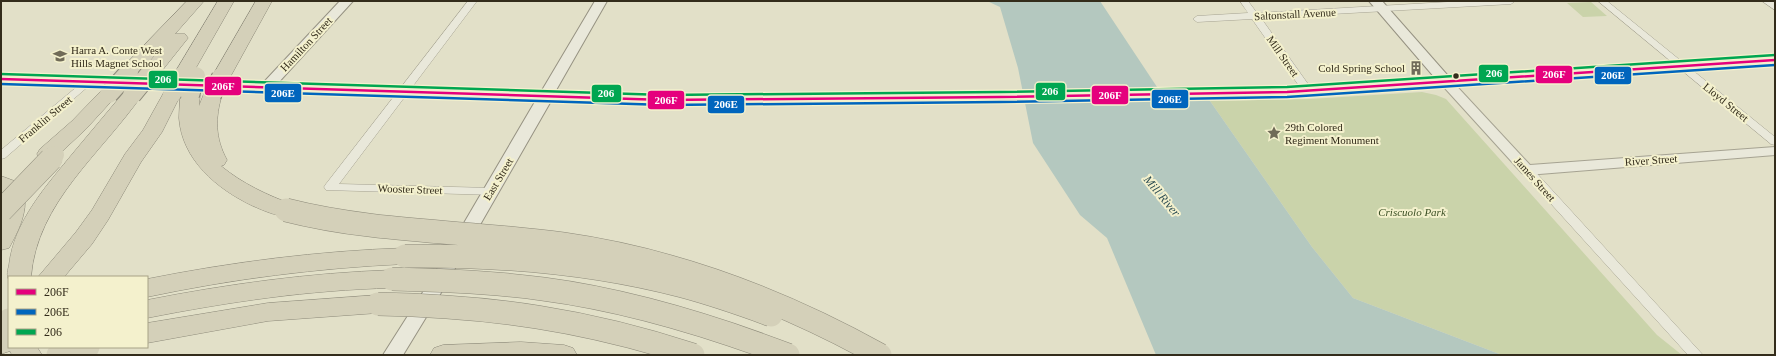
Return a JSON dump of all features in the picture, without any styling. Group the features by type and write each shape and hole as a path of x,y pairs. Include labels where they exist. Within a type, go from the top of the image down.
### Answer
{"highway":[{"path":"1,211 51,154 196,1"},
{"path":"19,276 21,254 38,214 62,180 210,1"},
{"path":"226,1 210,24 185,85 189,126 197,149 216,172 235,188 259,201 286,210 329,221 549,243 638,258 710,278 767,299 823,324 880,355"},
{"path":"65,276 144,158 152,132 185,85 236,1"},
{"path":"235,188 212,153 208,142 206,122 212,95 220,77 264,1"},
{"path":"1,198 51,154"},
{"path":"1,183 12,188 16,197 13,211 1,242"},
{"path":"51,276 98,226"},
{"path":"148,288 224,273 334,259 437,255 520,258 611,270 654,279 696,291 770,315 857,355"},
{"path":"148,309 238,292 328,282 413,278 486,281 572,292 648,308 724,331 788,355"},
{"path":"148,333 222,319 314,308 378,304 456,306 504,310 583,323 661,344 694,355"},
{"path":"1,321 8,332"},
{"path":"21,348 29,355"},
{"path":"57,348 66,355"},
{"path":"58,355 84,348"},
{"path":"443,355 514,352 564,355"}],"main road":[{"name":"Hamilton Street","path":"266,88 347,1"},
{"name":"East Street","path":"393,355 433,291 601,1"},
{"name":"James Street","path":"1379,5 1446,82"},
{"path":"1,79 665,100 1000,97 1308,91 1775,60"}],"street":[{"path":"403,92 473,1"},
{"name":"Mill Street","path":"1244,1 1308,91"},
{"name":"Saltonstall Avenue","path":"1198,19 1255,16 1379,5 1511,1"},
{"name":"Lloyd Street","path":"1602,1 1775,142"},
{"path":"1766,1 1775,7"},
{"name":"Franklin Street","path":"1,156 88,82"},
{"name":"James Street","path":"1446,82 1696,355"},
{"name":"Wooster Street","path":"403,92 330,187 490,192"},
{"name":"River Street","path":"1527,170 1775,151"}],"green space":[{"path":"1591,2 1607,16 1583,17 1567,3"},
{"name":"Criscuolo Park","path":"1422,92 1446,99 1657,335 1682,355 1502,355 1353,298 1312,247 1210,101 1310,99"}],"water":[{"name":"Mill River","path":"987,1 1100,1 1157,87 1210,101 1312,247 1353,298 1502,355 1156,355 1107,238 1080,215 1033,143 1018,68 1000,7"}],"pier":[{"path":"1166,88 1210,99 1023,102 1020,89"}],"transit line":[{"name":"206","path":"1,74 665,95 1000,92 1287,87 1775,55"},
{"name":"206F","path":"1,79 665,100 1000,97 1287,92 1775,60"},
{"name":"206E","path":"1,84 665,105 1000,102 1287,97 1775,65"}],"place":[{"name":"Harra A. Conte West Hills Magnet School","path":"60,56"},
{"name":"Cold Spring School","path":"1416,68"},
{"name":"29th Colored Regiment Monument","path":"1274,133"}]}
